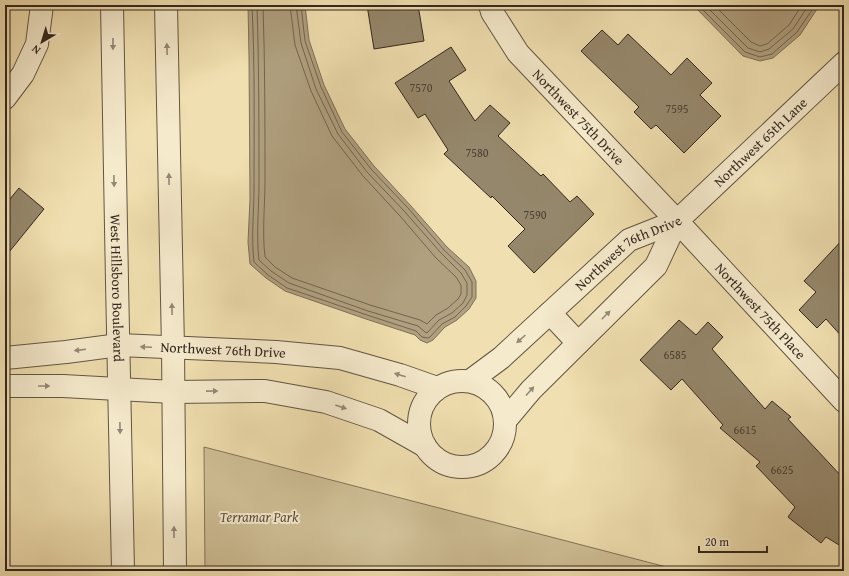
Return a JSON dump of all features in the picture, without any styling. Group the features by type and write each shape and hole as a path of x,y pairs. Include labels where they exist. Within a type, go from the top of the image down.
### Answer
{"street":[{"path":"5,98 24,74 38,44 42,5"},
{"name":"West Hillsboro Boulevard","path":"112,5 123,571"},
{"path":"166,5 173,348 175,571"},
{"name":"Northwest 75th Drive","path":"490,5 492,12 518,53 677,221"},
{"name":"Northwest 65th Lane","path":"677,221 844,63"},
{"name":"Northwest 76th Drive","path":"470,381 501,358 629,240 677,221"},
{"name":"Northwest 76th Drive","path":"505,420 531,390 656,266 677,221"},
{"name":"Northwest 75th Place","path":"677,221 844,401"},
{"path":"550,313 578,343"},
{"name":"Northwest 76th Drive","path":"5,358 118,345 276,352 340,358 400,375 437,388"},
{"path":"470,381 483,386 494,395 502,407 505,420 504,435 498,448 488,458 475,465 461,467 447,464 434,457 425,446 420,434 419,421 421,408 428,397 437,388 447,383 470,381"},
{"path":"5,386 63,386 173,392 265,391 326,402 379,420 425,446"}],"green space":[{"name":"Terramar Park","path":"204,447 682,571 205,571"}],"water":[{"path":"248,5 305,5 309,40 324,85 345,129 374,166 447,247 469,267 476,281 476,298 469,309 457,320 445,327 433,340 427,343 420,340 415,335 285,291 266,278 250,264 248,242 250,199"},
{"path":"693,5 815,5 817,9 800,35 773,58 760,61 743,56"}],"building":[{"path":"367,5 418,5 424,41 374,49"},
{"path":"602,30 618,45 628,34 671,75 687,58 712,83 700,95 721,116 684,153 656,125 651,129 634,112 639,107 581,51"},
{"path":"451,47 466,70 449,81 475,121 490,105 510,123 498,136 541,176 543,174 570,202 577,196 594,214 534,273 508,246 525,229 492,196 491,198 444,154 448,150 425,114 418,118 395,83"},
{"path":"19,188 44,209 5,257 5,205"},
{"path":"844,238 844,339 826,319 817,328 799,310 816,292 804,281"},
{"path":"679,320 696,335 708,322 723,337 712,349 765,409 772,401 791,417 788,419 844,479 844,548 826,537 821,543 788,517 795,507 756,466 760,462 720,428 723,425 682,379 671,390 640,360"}]}
